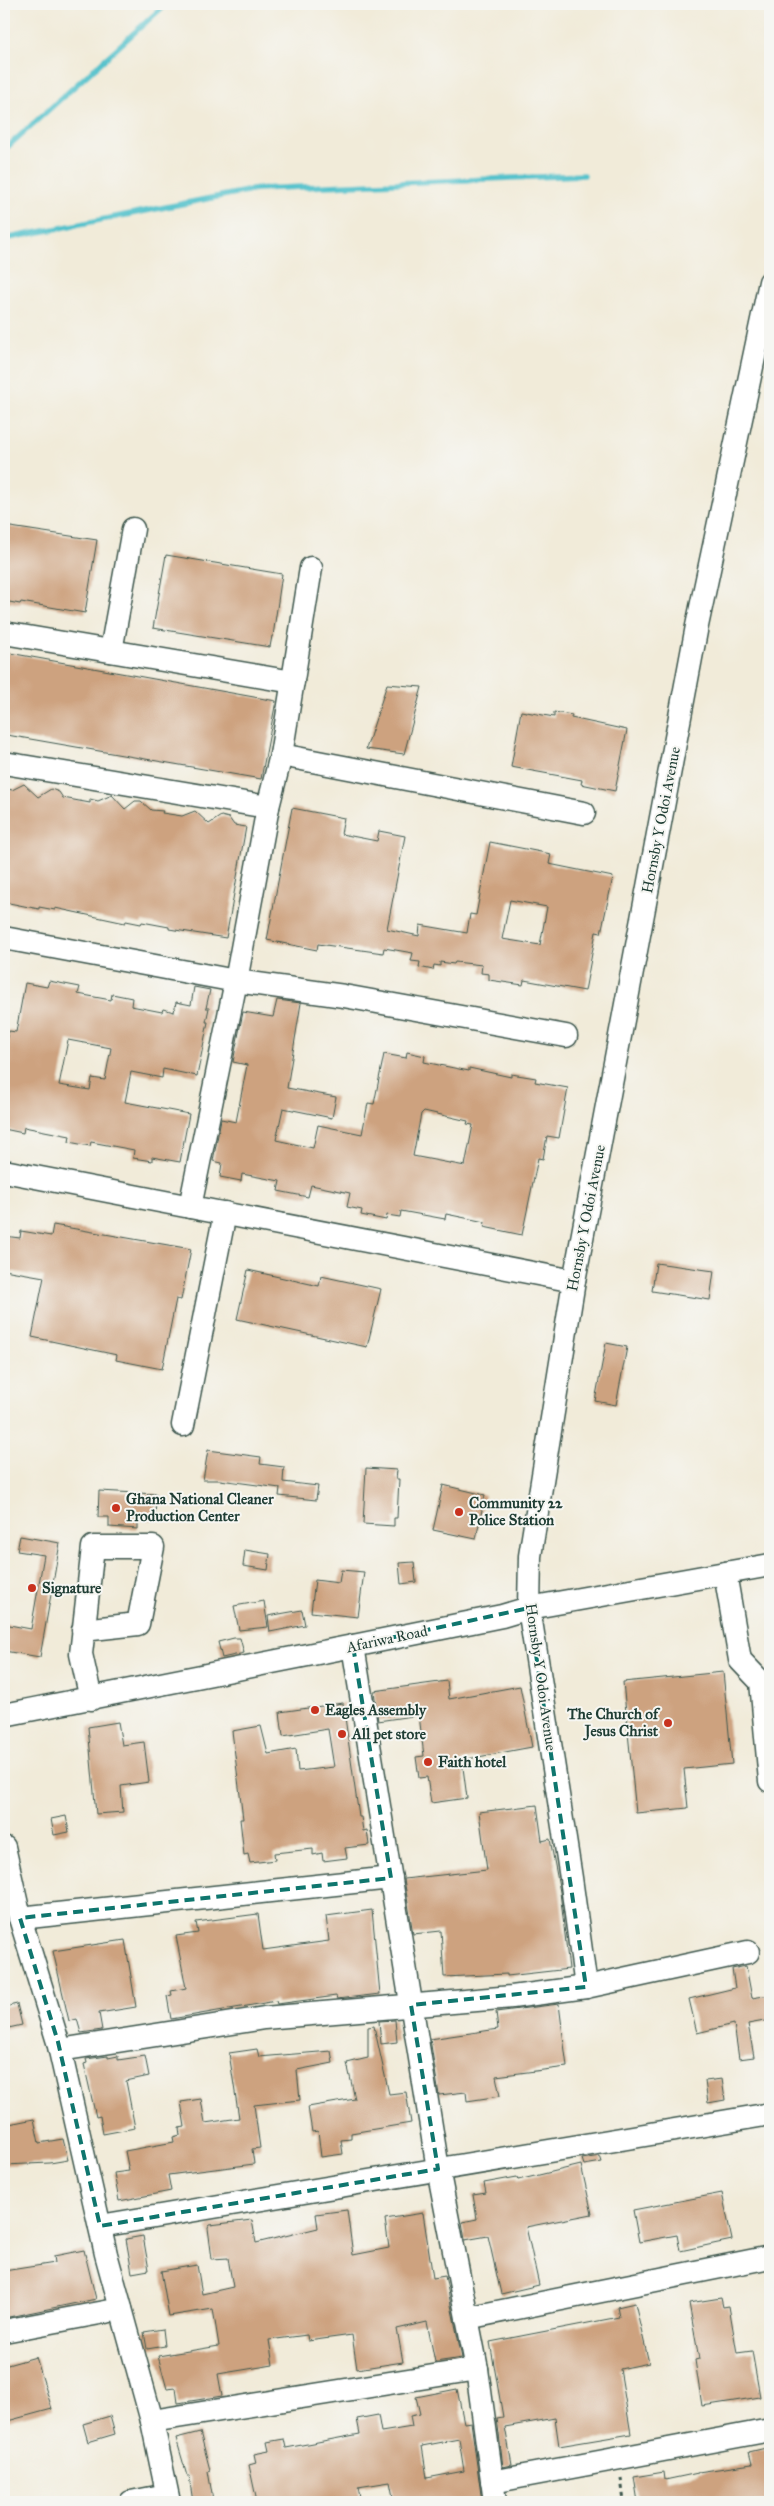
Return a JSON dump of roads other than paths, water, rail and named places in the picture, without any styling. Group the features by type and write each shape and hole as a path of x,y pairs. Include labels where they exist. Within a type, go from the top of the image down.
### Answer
{"street":[{"name":"Hornsby Y Odoi Avenue","path":"586,1987 529,1608 530,1556 574,1281 697,626 770,282"},
{"path":"111,651 133,529"},
{"path":"190,1206 236,981 268,807 281,755 311,568"},
{"path":"4,633 293,682"},
{"path":"281,755 584,814"},
{"path":"4,764 268,807"},
{"path":"4,938 236,981 344,996 566,1036"},
{"path":"4,1171 574,1281"},
{"path":"183,1425 225,1213"},
{"name":"Afariwa Road","path":"4,1715 502,1616 529,1608 770,1566"},
{"path":"725,1573 740,1660 761,1682 770,1781"},
{"path":"83,1630 81,1654 91,1698"},
{"path":"353,1646 438,2169 477,2369 494,2492 618,2459 770,2430"},
{"path":"4,1847 20,1918 60,2050 100,2226 152,2421 168,2499 131,2502"},
{"path":"20,1918 391,1878"},
{"path":"60,2050 264,2018 512,1997 586,1987 748,1952"},
{"path":"100,2226 770,2114"},
{"path":"467,2318 770,2257"},
{"path":"4,2331 121,2309"},
{"path":"152,2421 477,2369"}],"waterway":[{"path":"4,150 166,4"},
{"path":"4,239 257,189 584,175"}],"place":[{"name":"Ghana National Cleaner Production Center","path":"116,1508"},
{"name":"Community 22 Police Station","path":"459,1512"},
{"name":"Signature","path":"32,1588"},
{"name":"Eagles Assembly","path":"315,1710"},
{"name":"The Church of Jesus Christ","path":"668,1723"},
{"name":"All pet store","path":"342,1734"},
{"name":"Faith hotel","path":"428,1762"}]}
